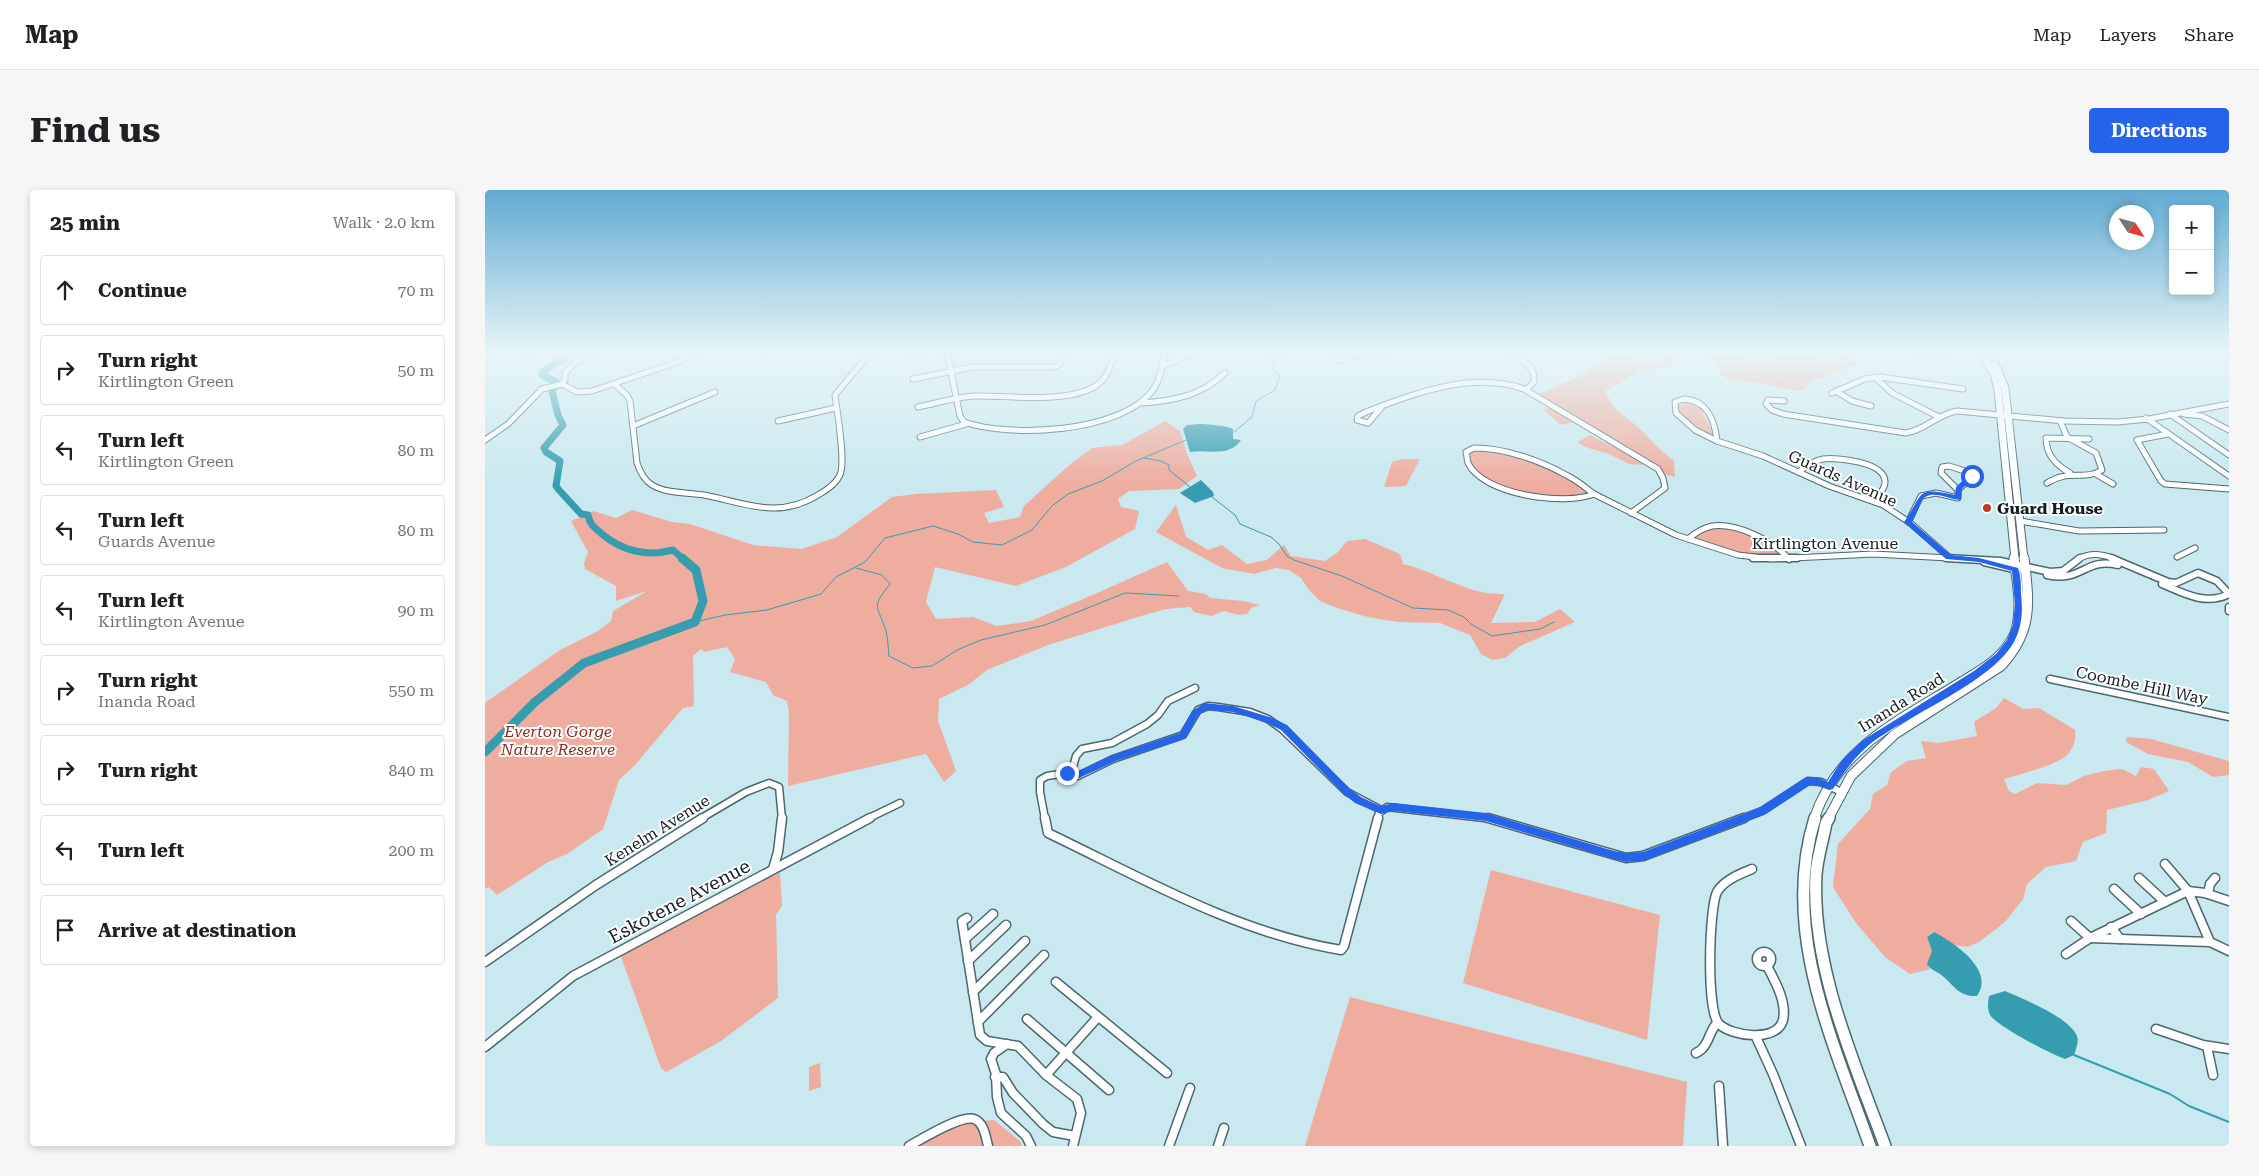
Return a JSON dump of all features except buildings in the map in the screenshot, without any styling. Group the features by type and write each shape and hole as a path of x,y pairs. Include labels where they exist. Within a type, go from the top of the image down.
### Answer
{"main road":[{"name":"Inanda Road","path":"1885,1146 1832,993 1817,925 1818,853 1835,789 1845,763 1867,742 1977,674 1999,656 2011,641 2017,625 2019,604 2020,521 2000,397"},
{"name":"Inanda Road","path":"2004,397 2004,416 2020,568"},
{"name":"Inanda Road","path":"1835,789 1815,818 1807,845 1802,892 1805,928 1820,998 1870,1146"}],"street":[{"path":"485,440 507,424 534,397"},
{"path":"627,397 638,465 643,478 651,484 661,489 708,496 751,508 778,509 800,504 817,496 830,487 840,475 842,464 835,397"},
{"path":"633,426 704,397"},
{"path":"918,407 956,398 973,397"},
{"path":"1030,397 1063,397"},
{"path":"920,437 954,429 966,424 981,428 1076,428 1098,422 1146,397"},
{"path":"1137,403 1174,400 1186,397"},
{"path":"1381,408 1368,422 1357,420 1362,413 1409,397"},
{"path":"1537,397 1595,433 1653,464 1659,471 1665,482 1665,488 1631,513"},
{"path":"1843,397 1871,406"},
{"path":"1901,397 1939,417"},
{"path":"956,398 960,416 966,424"},
{"name":"Guards Avenue","path":"1717,441 1715,422 1705,408 1688,400 1675,402 1676,413 1685,424 1695,431 1717,441 1762,456 1886,506 1949,557"},
{"path":"1784,401 1768,400 1766,404 1770,409 1783,414 1896,433 1918,431 1949,412 1962,410 2059,421 2103,422 2146,418 2229,404"},
{"path":"778,421 836,408"},
{"path":"2173,413 2202,416 2229,430"},
{"path":"2173,413 2229,455"},
{"path":"2146,418 2229,476"},
{"path":"2059,421 2067,437 2097,453 2102,468 2096,474"},
{"path":"2168,434 2137,440 2161,481 2170,486 2229,489"},
{"path":"2070,473 2054,462 2046,444 2048,437 2089,439"},
{"name":"Kirtlington Avenue","path":"1595,494 1577,500 1561,500 1515,492 1481,477 1470,465 1466,452 1469,449 1477,448 1524,457 1567,475 1595,494 1688,539 1747,558 1767,560 1857,554 1949,557 1979,560 2020,568"},
{"path":"1799,472 1814,462 1823,459 1845,459 1865,465 1879,471 1885,479 1885,484 1875,502"},
{"path":"1908,522 1914,514 1919,500 1927,493 1933,492 1958,498 1957,490 1941,473 1942,466 1971,472 1971,478 1957,490"},
{"path":"2047,483 2057,475 2070,473 2096,474 2113,484"},
{"path":"2020,521 2079,531 2164,530"},
{"path":"1688,539 1703,529 1722,526 1768,542 1781,550 1789,559"},
{"path":"2177,557 2195,548"},
{"path":"2098,554 2168,582 2176,583 2198,573 2226,585 2229,594 2223,598 2209,600 2169,587 2111,563 2092,564 2070,577 2020,568 2058,572 2065,570 2076,559 2098,554"},
{"path":"2229,606 2229,611"},
{"name":"Coombe Hill Way","path":"2050,680 2229,717"},
{"path":"1065,774 1073,767 1076,756 1082,750 1112,743 1147,724 1158,715 1168,701 1195,688"},
{"path":"1381,810 1358,800 1347,791 1295,737 1280,726 1264,718 1233,709 1209,706 1195,713 1183,735 1113,759 1077,776 1065,774 1047,776 1039,782 1047,831 1052,837 1225,917 1311,945 1335,950 1341,950 1345,942 1381,810 1387,806 1486,817 1614,855 1635,858 1762,811 1809,781 1817,781 1835,789"},
{"name":"Kenelm Avenue","path":"485,962 596,885 702,818 746,792 769,783 779,787 781,796 779,850 772,870"},
{"name":"Eskotene Avenue","path":"485,1047 573,976 900,803"},
{"path":"2165,864 2188,891 2210,942"},
{"path":"1752,869 1730,880 1715,896 1712,923 1711,1002 1713,1015 1717,1023 1731,1031 1756,1037 1779,1027 1784,1016 1779,993 1767,966"},
{"path":"2139,878 2165,902"},
{"path":"2208,894 2209,884 2215,878"},
{"path":"2114,889 2141,914"},
{"path":"2066,954 2111,927 2188,891 2208,894 2229,902"},
{"path":"965,939 993,914"},
{"path":"967,918 962,922 979,1030 983,1039 1015,1045 1021,1048 1046,1075 1075,1096 1079,1104 1080,1116 1073,1146"},
{"path":"2071,922 2090,938 2210,942 2229,951"},
{"path":"968,962 1006,925"},
{"path":"2111,927 2120,939"},
{"path":"973,992 1025,941"},
{"path":"978,1022 1044,955"},
{"path":"1056,982 1167,1073"},
{"path":"1046,1075 1098,1017"},
{"path":"1027,1019 1109,1090"},
{"path":"1696,1053 1705,1048 1709,1032 1717,1023"},
{"path":"2156,1029 2207,1046 2229,1049"},
{"path":"1756,1037 1773,1074 1801,1146"},
{"path":"1007,1044 991,1057 1001,1112 1007,1120 1026,1135 1031,1146"},
{"path":"2207,1046 2213,1075"},
{"path":"995,1077 1003,1077 1021,1103 1050,1130 1075,1136"},
{"path":"1719,1086 1723,1146"},
{"path":"1169,1146 1189,1088"},
{"path":"909,1146 961,1120 971,1118 979,1123 983,1129 988,1146"},
{"path":"1218,1146 1224,1128"}],"green space":[{"path":"1539,397 1608,397 1616,409 1674,461 1675,477 1664,474 1655,464 1579,421 1561,425 1544,410 1552,405"},
{"path":"1688,402 1700,408 1714,435 1696,432 1674,409"},
{"name":"Everton Gorge Nature Reserve","path":"1165,421 1180,431 1187,454 1197,476 1179,489 1129,491 1118,499 1121,507 1139,511 1135,529 1066,567 1016,586 935,567 926,602 936,619 973,617 997,626 1031,621 1167,562 1188,591 1206,594 1210,598 1243,601 1260,605 1251,608 1247,614 1239,615 1224,611 1211,616 1194,612 1190,607 1166,609 1048,645 987,670 968,685 939,699 938,721 956,771 944,782 926,754 788,786 789,711 787,701 773,695 766,682 730,672 735,659 727,647 704,652 701,649 693,656 694,706 683,708 635,765 619,780 603,829 567,854 548,862 497,895 489,887 485,889 485,703 560,650 598,631 611,621 613,611 647,591 616,601 616,586 585,569 584,563 588,552 571,521 593,511 616,518 632,510 672,522 690,524 753,545 802,549 837,537 892,497 996,490 1004,507 984,513 989,523 1020,517 1024,506 1068,466 1092,448 1122,445"},
{"path":"1590,435 1627,451 1644,461 1643,465 1629,464 1609,454 1585,447 1578,442"},
{"path":"1474,448 1529,460 1560,473 1590,494 1558,500 1500,487 1475,470 1469,459 1469,452"},
{"path":"1402,459 1420,459 1406,486 1384,487 1392,462"},
{"path":"1176,505 1186,537 1208,550 1222,545 1247,564 1267,560 1284,545 1291,556 1325,561 1338,552 1347,541 1365,539 1400,554 1403,564 1478,591 1491,594 1505,594 1491,623 1535,622 1560,609 1575,622 1520,646 1505,658 1492,660 1481,654 1470,635 1440,623 1398,622 1368,617 1320,601 1301,578 1289,570 1276,568 1254,574 1222,568 1156,532"},
{"path":"1718,526 1772,543 1781,556 1761,559 1719,550 1691,536"},
{"path":"2004,698 2023,709 2039,708 2075,730 2074,743 2067,755 2054,763 2004,779 2009,791 2015,794 2037,783 2066,785 2084,776 2104,771 2122,769 2136,776 2141,767 2154,769 2169,791 2148,800 2107,810 2106,833 2083,842 2076,861 2046,867 2027,884 2023,899 2005,922 1979,942 1967,947 1954,945 1933,932 1927,937 1932,951 1928,964 1930,969 1910,974 1885,957 1856,923 1833,887 1838,844 1870,809 1873,794 1887,785 1891,772 1907,761 1926,758 1921,741 1939,743 1977,736 1974,722 1996,708"},
{"path":"2127,737 2151,739 2229,761 2229,775 2213,777 2188,762 2148,754 2126,742"},
{"path":"1491,870 1660,915 1647,1040 1463,983"},
{"path":"780,873 782,906 776,915 778,998 721,1041 666,1072 661,1068 620,954 752,885"},
{"path":"1350,997 1687,1082 1683,1146 1305,1146"},
{"path":"820,1063 821,1087 809,1091 809,1067"},
{"path":"994,1120 1020,1141 1022,1146 917,1146 964,1122"}],"water":[{"path":"1199,424 1231,428 1233,429 1233,439 1241,440 1236,446 1224,451 1190,452 1183,429 1187,425"},
{"path":"1201,480 1213,492 1214,496 1195,503 1180,493"},
{"path":"1934,932 1961,950 1977,967 1981,976 1981,986 1977,996 1970,996 1960,992 1927,964 1932,951 1927,937"},
{"path":"2005,991 2045,1009 2065,1022 2078,1038 2074,1055 2065,1059 2058,1056 2025,1040 1995,1020 1988,1010 1989,996"}],"waterway":[{"path":"553,397 558,415 563,425 544,448 546,452 560,461 556,486 559,490 581,514 588,515 595,528 618,545 635,551 654,553 673,550 683,559"},
{"path":"1234,432 1252,417 1256,401 1264,397"},
{"path":"695,622 725,615 767,610 821,594 836,577 865,562 885,538 933,526 958,534 973,542 1002,545 1032,530 1052,506 1068,494 1102,481 1136,461 1186,440"},
{"path":"1144,458 1161,461 1169,465 1169,470 1190,487"},
{"path":"1212,497 1235,515 1240,524 1271,537 1279,544 1287,556 1294,560 1342,576 1413,608 1448,610 1464,617 1471,624 1492,636 1540,629 1554,622"},
{"path":"485,752 535,702 584,663 695,622 703,601 696,570 682,558"},
{"path":"856,568 882,575 890,584 880,598 877,607 886,631 889,656 913,668 932,666 957,650 981,640 1045,625 1125,593 1179,596"},
{"path":"2074,1055 2170,1094 2189,1106 2229,1122"}],"place":[{"name":"Guard House","path":"1987,508"}],"route":[{"path":"1067,773 1065,774 1077,776 1113,759 1183,735 1195,713 1205,707 1233,709 1270,720 1284,728 1295,737 1340,786 1358,800 1381,810 1387,806 1486,817 1626,858 1643,856 1771,807 1809,781 1821,782 1829,786 1845,763 1867,742 1977,674 1999,656 2011,641 2017,625 2019,604 2015,570 1979,560 1949,557 1908,522 1924,494 1933,492 1958,498 1958,488 1972,476"}]}
